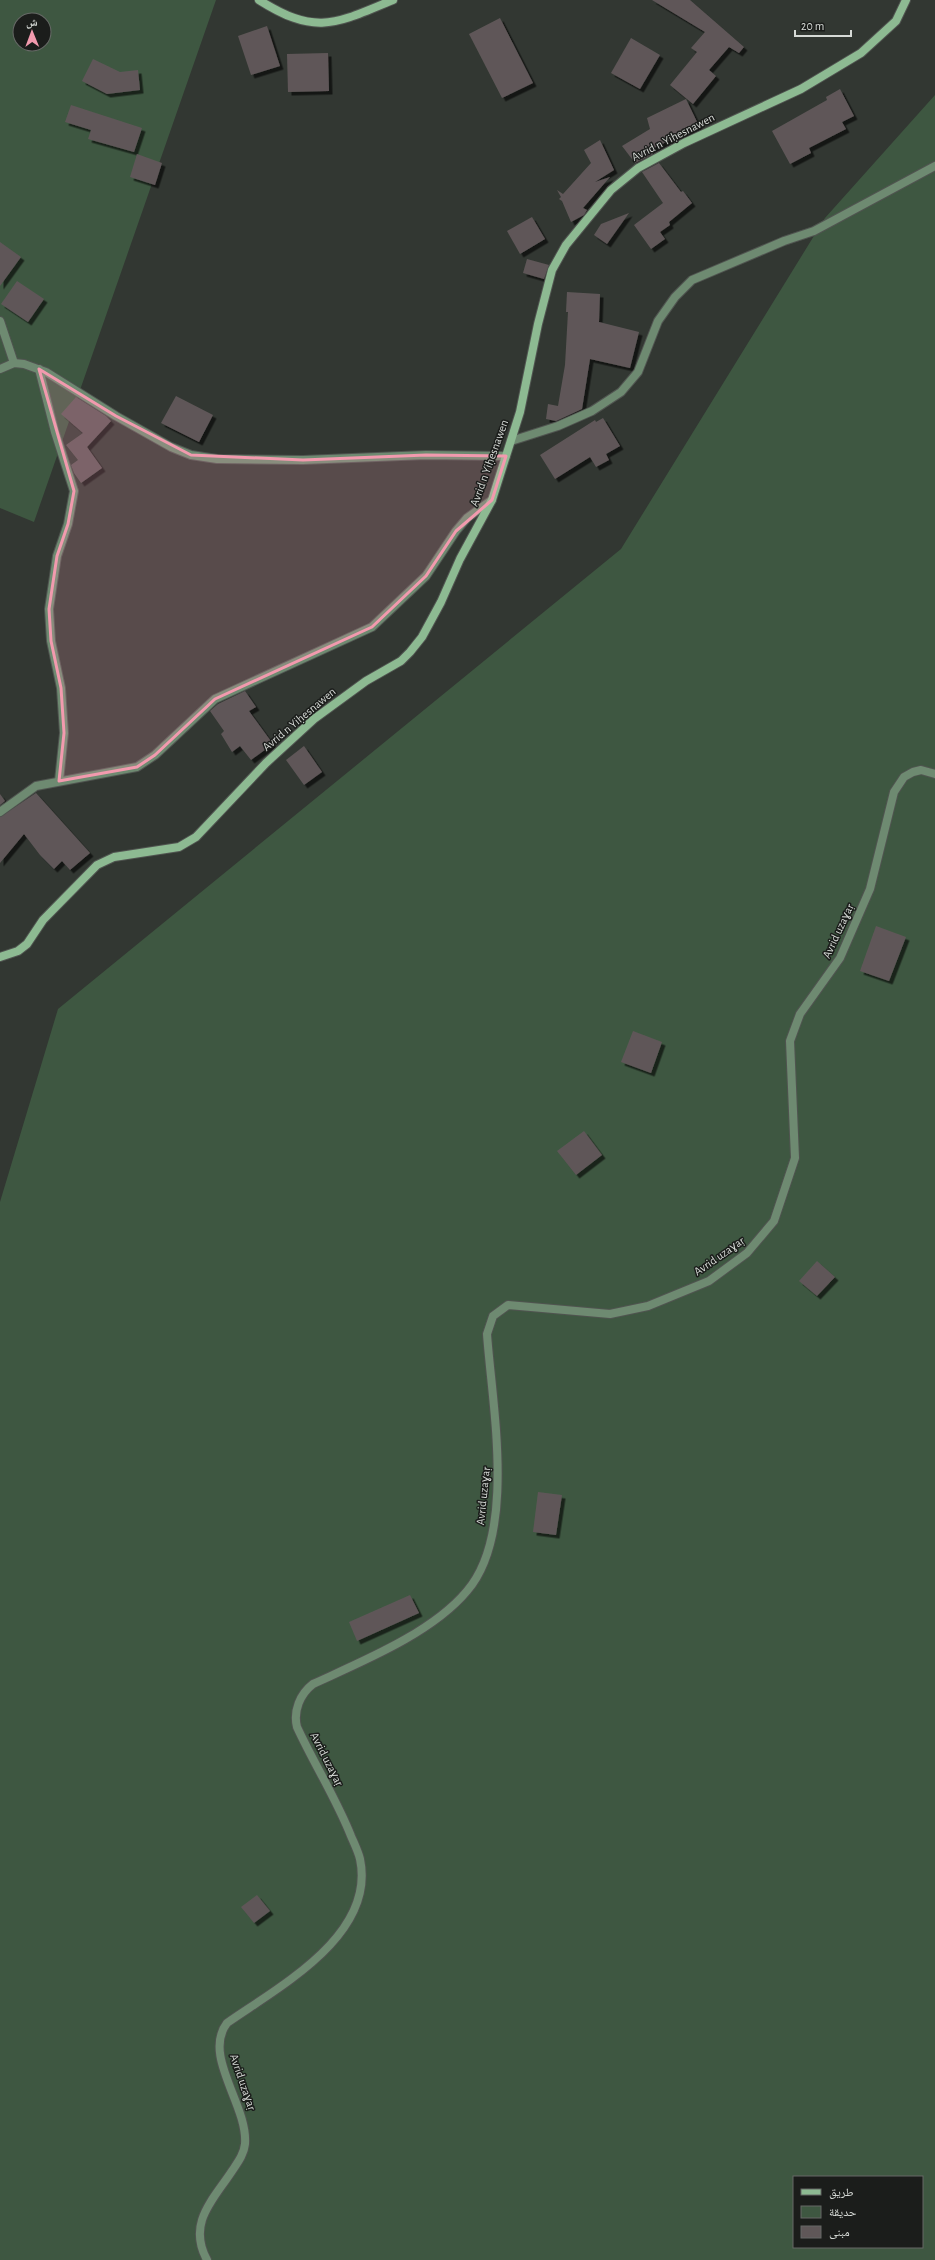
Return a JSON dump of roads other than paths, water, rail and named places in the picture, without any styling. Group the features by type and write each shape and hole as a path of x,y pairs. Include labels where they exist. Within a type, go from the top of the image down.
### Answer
{"street":[{"path":"259,0 282,15 303,22 324,24 346,20 393,0"},
{"name":"Avrid n Yiḥesnawen","path":"0,957 18,951 27,944 43,920 97,865 114,857 179,847 196,838 266,763 309,724 366,681 401,661 410,652 422,637 441,602 460,559 492,500 520,412 538,324 552,270 566,245 611,190 638,168 684,143 801,89 861,53 896,20 906,0"},
{"path":"511,441 558,426 592,411 621,392 638,372 658,321 675,297 692,280 784,241 814,231 935,166"},
{"path":"0,321 14,363"},
{"path":"0,369 14,363 24,364 46,372 116,416 171,447 191,455 217,459 303,460 426,455 506,456"},
{"path":"39,369 74,491 68,524 57,556 49,609 51,641 61,688 64,733 59,781"},
{"path":"0,812 36,786 137,766 155,755 215,699 372,627 384,618 426,576 456,531 467,518 492,500"},
{"name":"Avrid uzaɣaṛ","path":"207,2260 199,2238 199,2227 204,2213 241,2158 245,2132 242,2118 222,2064 218,2038 227,2023 298,1974 328,1946 347,1926 359,1899 360,1858 344,1817 297,1727 296,1720 298,1703 306,1689 313,1684 361,1662 419,1630 458,1600 468,1590 483,1567 497,1504 499,1470 487,1334 493,1316 500,1309 508,1305 522,1305 572,1312 610,1314 648,1306 708,1281 747,1253 764,1235 774,1221 795,1158 790,1041 796,1023 800,1014 840,958 870,889 894,792 904,777 913,772 921,770 935,774"}]}
